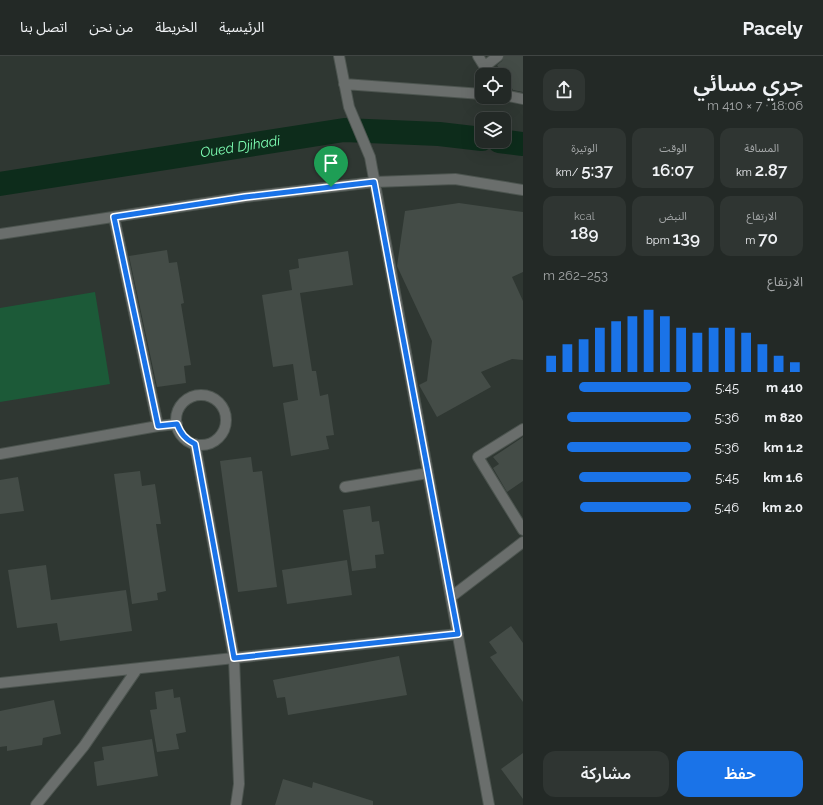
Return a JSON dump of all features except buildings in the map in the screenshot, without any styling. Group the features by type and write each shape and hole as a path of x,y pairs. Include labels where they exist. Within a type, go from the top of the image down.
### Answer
{"street":[{"path":"340,56 349,106 370,157 489,805"},
{"path":"478,56 485,66 498,56"},
{"path":"344,84 475,93"},
{"path":"511,96 523,99"},
{"path":"0,234 245,197 374,182 455,179 523,190"},
{"path":"114,217 158,426"},
{"path":"200,395 208,396 222,406 225,414 224,431 212,442 195,444 187,440 180,433 177,424 179,408 192,397 200,395"},
{"path":"0,454 158,426 177,424"},
{"path":"523,429 478,457 523,530"},
{"path":"195,444 234,658 239,784 236,805"},
{"path":"345,487 428,473"},
{"path":"451,597 523,542"},
{"path":"0,683 458,634"},
{"path":"36,805 84,746 136,669"}],"green space":[{"path":"95,292 110,384 0,402 0,308"}],"waterway":[{"name":"Oued Djihadi","path":"0,184 344,130 439,134 475,138"},
{"name":"Oued Djihadi","path":"511,142 523,144"}],"route":[{"path":"374,182 458,634 234,658 195,444 187,440 180,433 177,424 158,426 114,217 245,197 331,187 374,182"}]}
